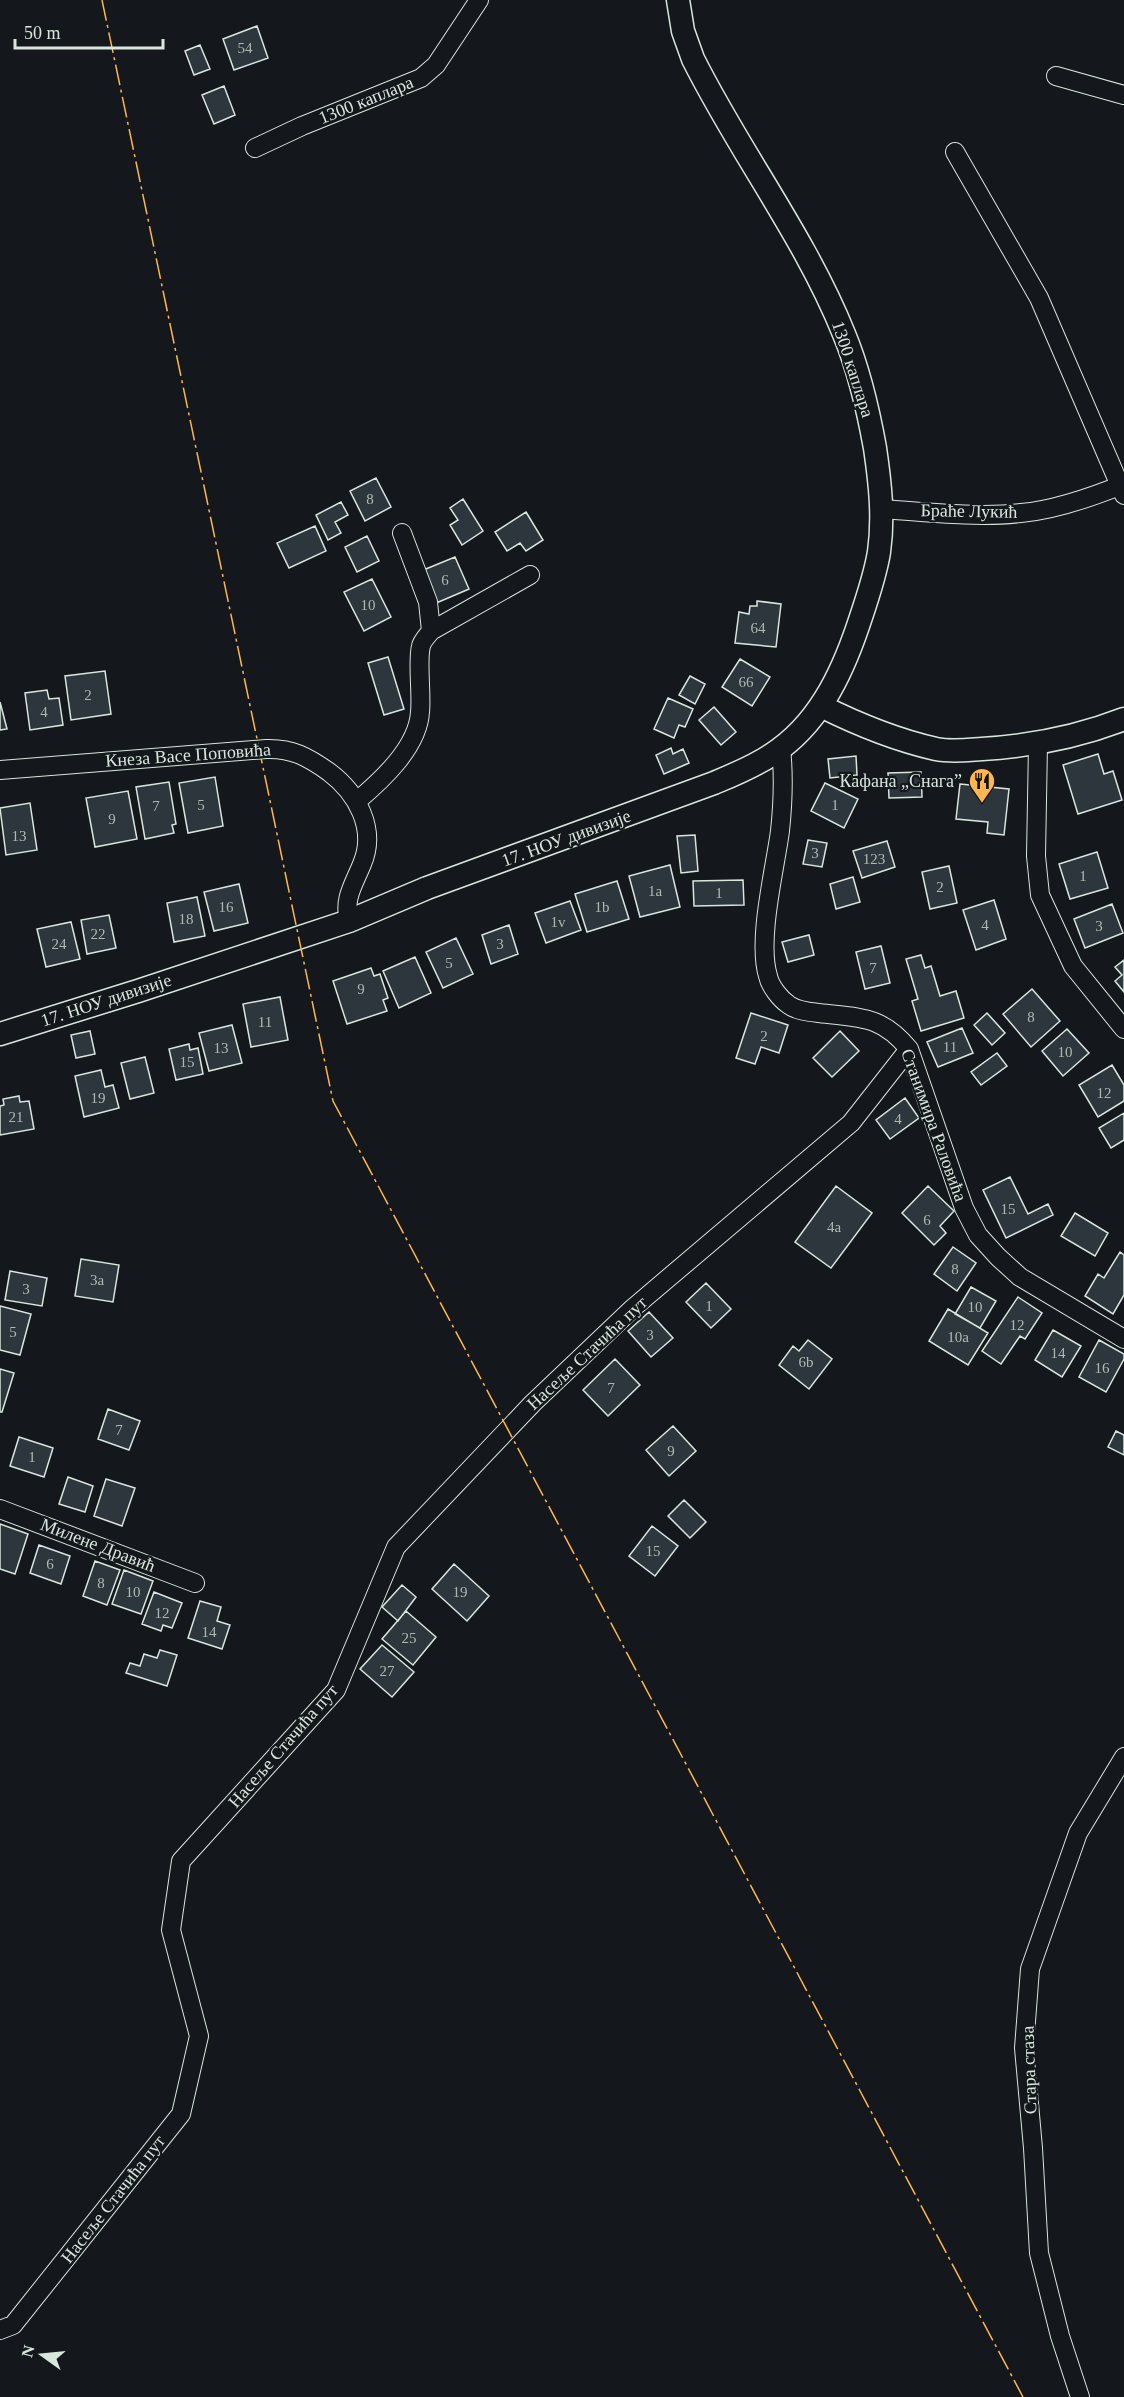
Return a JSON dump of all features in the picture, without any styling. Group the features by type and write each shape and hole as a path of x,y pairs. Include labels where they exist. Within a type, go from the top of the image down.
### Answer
{"street":[{"name":"1300 каплара","path":"255,148 302,126 421,78 436,66 479,0"},
{"name":"1300 каплара","path":"678,0 683,31 697,66 808,259 844,334 869,415 882,509 879,552 868,595 847,655 821,706 807,725 781,748"},
{"path":"1056,76 1124,95"},
{"path":"955,152 1039,298 1123,488"},
{"name":"Браће Лукић","path":"882,509 1021,513 1123,488"},
{"path":"402,533 428,602 431,631"},
{"path":"349,921 346,911 347,898 363,862 367,839 357,801 381,781 393,767 413,734 420,715 421,645 431,631 530,574"},
{"path":"821,706 861,725 938,749 961,751 1038,744 1095,731 1124,719"},
{"path":"1038,744 1036,856 1040,895 1073,966 1124,1029"},
{"name":"Кнеза Васе Поповића","path":"0,770 281,748 295,751 321,766 357,801"},
{"name":"17. НОУ дивизије","path":"0,1034 349,921 428,888 714,783 755,764 781,748"},
{"name":"Станимира Раловића","path":"781,748 782,805 765,939 768,976 776,993 789,1006 807,1012 865,1019 887,1027 909,1049 964,1208 978,1235 1020,1277 1124,1339"},
{"name":"Насеље Стачића пут","path":"0,2330 13,2325 181,2114 200,2036 171,1930 181,1861 336,1690 396,1547 532,1402 633,1308 851,1123 909,1049"},
{"name":"Милене Дравић","path":"0,1509 195,1583"},
{"name":"Стара стаза","path":"1080,2397 1060,2336 1039,2253 1034,2148 1024,2048 1030,1969 1078,1833 1124,1757"}],"building":[{"path":"257,26 268,58 234,70 223,39"},
{"path":"200,45 210,69 194,75 185,51"},
{"path":"224,86 235,115 214,124 202,95"},
{"path":"376,478 391,507 365,521 350,491"},
{"path":"463,499 483,531 462,545 450,525 458,520 450,508"},
{"path":"341,502 348,515 335,522 341,533 328,540 316,515"},
{"path":"526,512 543,540 526,551 520,543 507,551 495,532"},
{"path":"315,526 326,551 289,568 277,543"},
{"path":"367,536 379,561 357,572 345,547"},
{"path":"455,557 469,589 434,604 421,571"},
{"path":"372,579 391,617 364,631 344,592"},
{"path":"757,601 781,604 776,647 735,643 739,612 749,614 750,606 757,606"},
{"path":"388,657 404,709 384,715 368,663"},
{"path":"740,659 770,677 752,706 722,687"},
{"path":"105,671 111,714 71,720 65,676"},
{"path":"690,676 705,684 695,704 679,695"},
{"path":"47,690 49,699 59,698 63,725 30,730 25,693"},
{"path":"668,698 693,709 685,727 679,725 674,738 654,729"},
{"path":"0,702 7,729 0,730"},
{"path":"714,707 736,732 721,745 699,720"},
{"path":"671,748 673,754 683,749 689,763 664,774 656,755"},
{"path":"1098,754 1104,774 1113,771 1122,800 1078,814 1063,765"},
{"path":"856,756 857,775 830,778 828,759"},
{"path":"921,772 922,797 889,798 888,773"},
{"path":"215,777 223,826 188,833 179,783"},
{"path":"169,782 176,824 172,825 174,833 145,839 136,787"},
{"path":"825,783 858,799 844,828 811,811"},
{"name":"Кафана „Снага”","path":"960,784 1009,789 1004,835 987,833 988,822 956,819"},
{"path":"128,791 137,839 95,847 86,798"},
{"path":"30,803 37,850 6,855 0,808"},
{"path":"695,835 698,871 681,873 677,836"},
{"path":"808,840 827,843 822,867 803,864"},
{"path":"887,841 895,867 862,878 853,851"},
{"path":"1097,852 1108,888 1070,899 1059,864"},
{"path":"670,865 680,907 640,917 629,876"},
{"path":"949,866 957,903 930,909 922,872"},
{"path":"853,877 860,902 836,909 830,884"},
{"path":"743,880 744,905 694,906 693,881"},
{"path":"617,881 629,919 587,932 575,894"},
{"path":"239,884 248,923 214,931 204,892"},
{"path":"197,897 205,936 174,942 167,903"},
{"path":"994,900 1006,939 976,950 963,910"},
{"path":"570,901 581,930 546,943 535,913"},
{"path":"1112,904 1123,933 1085,948 1074,919"},
{"path":"109,915 116,948 87,954 81,920"},
{"path":"71,922 80,959 46,967 37,929"},
{"path":"509,925 518,954 491,964 482,935"},
{"path":"809,935 814,955 788,962 782,942"},
{"path":"456,938 473,974 443,988 426,952"},
{"path":"881,946 890,983 865,989 856,952"},
{"path":"921,955 925,968 931,966 940,996 956,991 964,1018 921,1031 912,1001 918,999 906,959"},
{"path":"415,957 431,993 399,1008 383,971"},
{"path":"1124,960 1124,992 1115,981 1122,975 1115,967"},
{"path":"371,968 374,976 380,974 388,998 383,1000 387,1011 347,1024 333,981"},
{"path":"1032,989 1060,1021 1031,1047 1003,1014"},
{"path":"280,997 288,1040 251,1047 243,1004"},
{"path":"751,1013 788,1025 779,1053 761,1047 755,1064 736,1058"},
{"path":"987,1013 1005,1033 992,1045 974,1025"},
{"path":"232,1025 242,1063 209,1071 199,1033"},
{"path":"962,1028 973,1053 938,1067 927,1042"},
{"path":"1067,1029 1089,1053 1063,1076 1042,1051"},
{"path":"90,1031 95,1054 76,1058 71,1035"},
{"path":"840,1031 859,1051 832,1077 813,1058"},
{"path":"189,1044 190,1050 198,1048 203,1074 176,1080 169,1049"},
{"path":"997,1053 1007,1066 981,1085 971,1072"},
{"path":"145,1057 154,1093 130,1099 121,1063"},
{"path":"1112,1065 1124,1085 1124,1101 1098,1117 1079,1085"},
{"path":"101,1070 105,1087 113,1085 119,1108 84,1117 75,1076"},
{"path":"19,1096 20,1102 29,1101 34,1129 0,1135 0,1106 4,1105 3,1099"},
{"path":"905,1098 919,1118 890,1139 876,1120"},
{"path":"1124,1113 1124,1140 1111,1148 1099,1128"},
{"path":"1010,1177 1028,1214 1048,1204 1053,1215 1006,1238 983,1190"},
{"path":"836,1186 872,1213 831,1268 795,1242"},
{"path":"928,1186 954,1211 940,1226 946,1233 934,1245 902,1213"},
{"path":"1075,1213 1108,1233 1095,1256 1061,1236"},
{"path":"953,1247 976,1263 957,1291 934,1274"},
{"path":"1120,1252 1124,1255 1124,1295 1113,1314 1085,1296 1098,1274 1104,1278"},
{"path":"81,1259 119,1265 113,1302 75,1296"},
{"path":"10,1271 47,1278 42,1306 5,1300"},
{"path":"706,1283 731,1309 711,1328 686,1302"},
{"path":"971,1287 996,1301 980,1328 955,1314"},
{"path":"1018,1297 1042,1313 1025,1339 1020,1336 1001,1364 982,1351"},
{"path":"0,1306 31,1314 20,1355 0,1350"},
{"path":"948,1309 988,1333 968,1365 929,1341"},
{"path":"649,1312 673,1338 651,1357 628,1331"},
{"path":"1053,1330 1081,1346 1062,1377 1035,1360"},
{"path":"808,1340 832,1359 809,1389 779,1365 793,1346 799,1351"},
{"path":"1099,1340 1124,1354 1124,1359 1106,1392 1079,1377"},
{"path":"615,1359 640,1385 608,1416 583,1390"},
{"path":"0,1369 14,1373 2,1412 0,1412"},
{"path":"108,1409 140,1421 129,1450 98,1439"},
{"path":"673,1426 696,1451 669,1476 646,1450"},
{"path":"1116,1431 1124,1435 1124,1455 1108,1447"},
{"path":"19,1437 53,1448 44,1477 10,1466"},
{"path":"68,1477 93,1486 85,1512 59,1504"},
{"path":"106,1479 135,1488 122,1526 94,1516"},
{"path":"684,1500 706,1522 690,1538 668,1516"},
{"path":"0,1524 28,1534 15,1574 0,1569"},
{"path":"652,1526 678,1546 655,1576 629,1556"},
{"path":"39,1545 70,1556 61,1584 30,1573"},
{"path":"95,1561 120,1570 107,1605 83,1596"},
{"path":"454,1564 489,1596 467,1621 432,1589"},
{"path":"124,1570 153,1581 141,1614 112,1604"},
{"path":"402,1585 416,1597 398,1621 382,1607"},
{"path":"154,1592 182,1603 172,1628 163,1625 161,1631 142,1624"},
{"path":"200,1601 221,1607 217,1621 230,1625 222,1649 188,1638"},
{"path":"406,1611 436,1637 413,1665 382,1639"},
{"path":"382,1645 414,1672 392,1697 360,1669"},
{"path":"160,1650 177,1655 167,1686 126,1673 130,1663 140,1666 144,1654 157,1658"}],"power":[{"path":"102,0 333,1101 1023,2397"}],"place":[{"name":"Кафана „Снага”","path":"982,804"}]}
